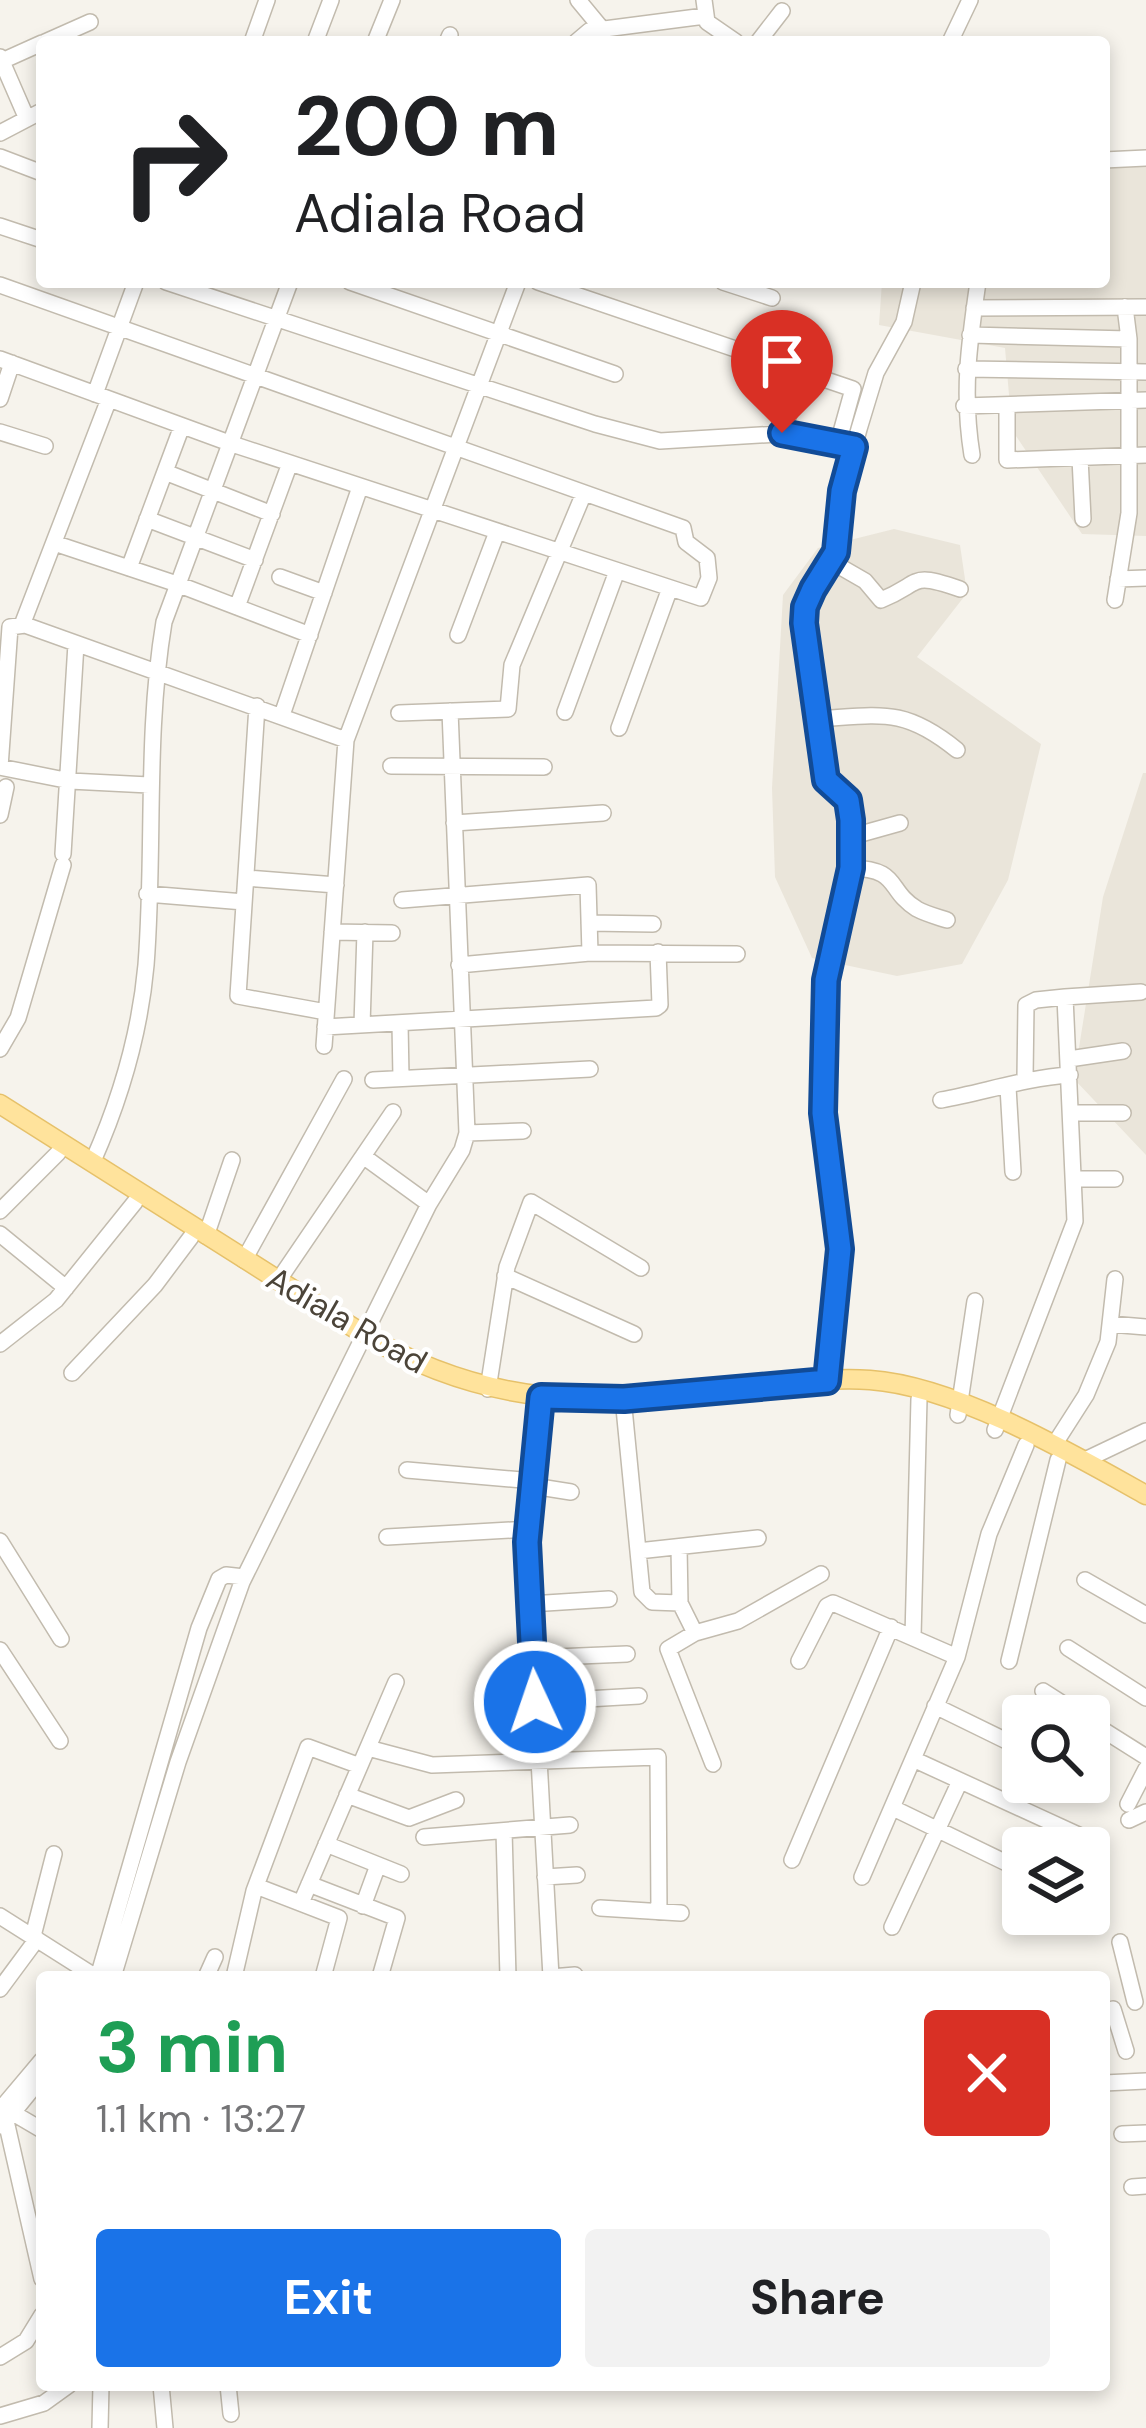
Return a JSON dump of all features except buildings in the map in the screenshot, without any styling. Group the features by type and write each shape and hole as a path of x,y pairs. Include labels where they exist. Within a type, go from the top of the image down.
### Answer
{"main road":[{"name":"Adiala Road","path":"0,1104 363,1339 488,1389 540,1402 827,1381 894,1383 1056,1453 1146,1506"},
{"name":"Adiala Road","path":"0,1117 135,1202 278,1281 398,1365 458,1389 624,1408 824,1388 894,1392 960,1410"},
{"name":"Adiala Road","path":"997,1426 1026,1445 1083,1461 1146,1494"}],"street":[{"path":"318,36 331,0"},
{"path":"378,36 392,0"},
{"path":"578,0 602,29"},
{"path":"953,36 970,0"},
{"path":"254,36 263,1"},
{"path":"583,36 704,8 707,22 727,36"},
{"path":"763,36 782,11"},
{"path":"59,36 90,22"},
{"path":"0,133 34,115 1,59 36,46"},
{"path":"0,157 36,171"},
{"path":"1110,160 1146,158"},
{"path":"0,226 36,238"},
{"path":"0,284 683,528 686,542 707,558 709,578 701,598 290,464 6,361 0,399"},
{"path":"134,288 54,543 10,628 0,767 70,781 149,785"},
{"path":"183,288 660,441 782,433 846,445"},
{"path":"93,1161 136,1033 146,965 149,785 164,622 288,288"},
{"path":"368,288 615,374"},
{"path":"324,1046 346,740 516,288"},
{"path":"556,288 853,389 832,562 805,607 826,780 848,800 851,868 826,980 823,1113 840,1249 827,1381"},
{"path":"741,288 772,298"},
{"path":"846,445 904,322 912,288"},
{"path":"972,455 964,406 977,288"},
{"path":"1115,600 1137,513 1127,456 1130,338 1125,307"},
{"path":"974,308 1146,307"},
{"path":"970,335 1130,338"},
{"path":"966,369 1146,372"},
{"path":"782,433 805,372"},
{"path":"964,406 1146,400"},
{"path":"1007,404 1007,460 1146,455"},
{"path":"129,568 182,425"},
{"path":"0,432 45,446"},
{"path":"1081,458 1083,519"},
{"path":"237,607 290,464"},
{"path":"165,472 272,514"},
{"path":"282,715 360,487"},
{"path":"399,713 508,709 512,664 584,493"},
{"path":"147,519 255,560"},
{"path":"458,634 496,532"},
{"path":"54,543 310,635"},
{"path":"832,562 865,581 881,600 915,579 927,578 960,590"},
{"path":"565,712 617,571"},
{"path":"280,577 324,593"},
{"path":"1118,579 1146,578"},
{"path":"619,728 670,588"},
{"path":"10,628 156,670 346,740"},
{"path":"0,1049 18,1018 63,859 76,644"},
{"path":"257,706 238,996 362,1025 656,1008 658,952"},
{"path":"114,1971 185,1741 244,1577 467,1133 450,712"},
{"path":"817,718 894,715 928,727 957,750"},
{"path":"391,766 544,767"},
{"path":"0,815 7,788"},
{"path":"454,823 604,813"},
{"path":"850,837 900,823"},
{"path":"851,868 876,868 915,908 947,920"},
{"path":"246,878 336,885"},
{"path":"402,900 588,885 590,953"},
{"path":"147,894 244,902"},
{"path":"589,923 653,924"},
{"path":"332,932 392,933"},
{"path":"362,1025 365,932"},
{"path":"459,965 590,953 736,954"},
{"path":"1025,1078 1026,1005 1036,1000 1141,992"},
{"path":"997,1426 1075,1221 1065,997"},
{"path":"400,1023 401,1078"},
{"path":"941,1100 1008,1087 1025,1078 1123,1052"},
{"path":"374,1080 590,1069"},
{"path":"244,1260 344,1079"},
{"path":"1008,1087 1013,1172"},
{"path":"278,1281 393,1112"},
{"path":"1072,1113 1123,1113"},
{"path":"467,1133 523,1130"},
{"path":"0,1210 58,1153"},
{"path":"363,1156 429,1204"},
{"path":"72,1373 198,1236 232,1160"},
{"path":"1075,1178 1115,1179"},
{"path":"0,1344 66,1288 135,1202"},
{"path":"488,1389 505,1276 531,1202 641,1268"},
{"path":"0,1234 66,1288"},
{"path":"505,1276 634,1334"},
{"path":"1009,1661 1056,1453 1108,1342 1114,1279"},
{"path":"960,1410 975,1300"},
{"path":"1110,1324 1146,1327"},
{"path":"913,1636 919,1400"},
{"path":"540,1402 529,1529 530,1604 551,1971"},
{"path":"624,1408 646,1598 680,1603"},
{"path":"1083,1461 1146,1431"},
{"path":"862,1877 957,1657 989,1534 1026,1445"},
{"path":"407,1470 533,1483 571,1492"},
{"path":"387,1537 529,1529"},
{"path":"638,1552 758,1538"},
{"path":"0,1541 61,1639"},
{"path":"679,1547 680,1603 695,1633"},
{"path":"713,1764 692,1702 668,1654 672,1645 738,1621 821,1574"},
{"path":"99,1971 199,1628 219,1579 244,1577"},
{"path":"1085,1580 1146,1616"},
{"path":"530,1604 609,1599"},
{"path":"799,1661 827,1606 833,1603 957,1657"},
{"path":"792,1860 891,1627"},
{"path":"1068,1648 1146,1698"},
{"path":"0,1650 60,1742"},
{"path":"532,1658 627,1654"},
{"path":"301,1903 396,1682"},
{"path":"1043,1691 1049,1695"},
{"path":"535,1702 639,1696"},
{"path":"935,1706 1002,1739"},
{"path":"1110,1734 1146,1757"},
{"path":"235,1971 256,1886 308,1747 360,1766"},
{"path":"368,1748 432,1765 658,1757 659,1912"},
{"path":"913,1759 1061,1827"},
{"path":"1146,1768 1129,1812 1146,1813"},
{"path":"892,1927 960,1781"},
{"path":"347,1796 409,1818 456,1800"},
{"path":"893,1808 1002,1861"},
{"path":"424,1837 570,1825"},
{"path":"504,1831 508,1971"},
{"path":"326,1844 401,1874"},
{"path":"0,1989 35,1938 54,1854"},
{"path":"363,1906 378,1864"},
{"path":"545,1877 578,1875"},
{"path":"309,1884 397,1918 382,1971"},
{"path":"256,1886 339,1918 325,1971"},
{"path":"600,1908 681,1913"},
{"path":"0,1916 87,1971"},
{"path":"1110,2010 1141,2001 1120,1942"},
{"path":"209,1971 215,1957"},
{"path":"1110,2012 1126,2051"},
{"path":"36,2069 5,2116 36,2252"},
{"path":"1110,2083 1146,2081"},
{"path":"5,2116 36,2084"},
{"path":"5,2116 36,2128"},
{"path":"1121,2134 1146,2133"},
{"path":"22,2188 36,2196"},
{"path":"0,2357 26,2342 36,2325"},
{"path":"0,2416 44,2403 61,2391"},
{"path":"100,2428 101,2391"},
{"path":"162,2391 165,2428"},
{"path":"229,2391 231,2414"}],"shaded area":[{"path":"1110,158 1146,161 1146,536 1082,534 1012,430 1005,348 879,325 882,288 1110,288"},
{"path":"894,529 960,545 967,593 917,657 1041,744 1008,880 962,964 897,976 812,958 775,877 772,788 783,595 818,548"},
{"path":"1143,773 1146,1155 1074,1079 1103,897"}],"route":[{"path":"535,1702 527,1542 541,1397 624,1399 827,1381 840,1249 823,1113 826,980 851,868 851,820 848,800 826,780 804,623 813,589 836,552 837,519 854,447 782,433"}]}
